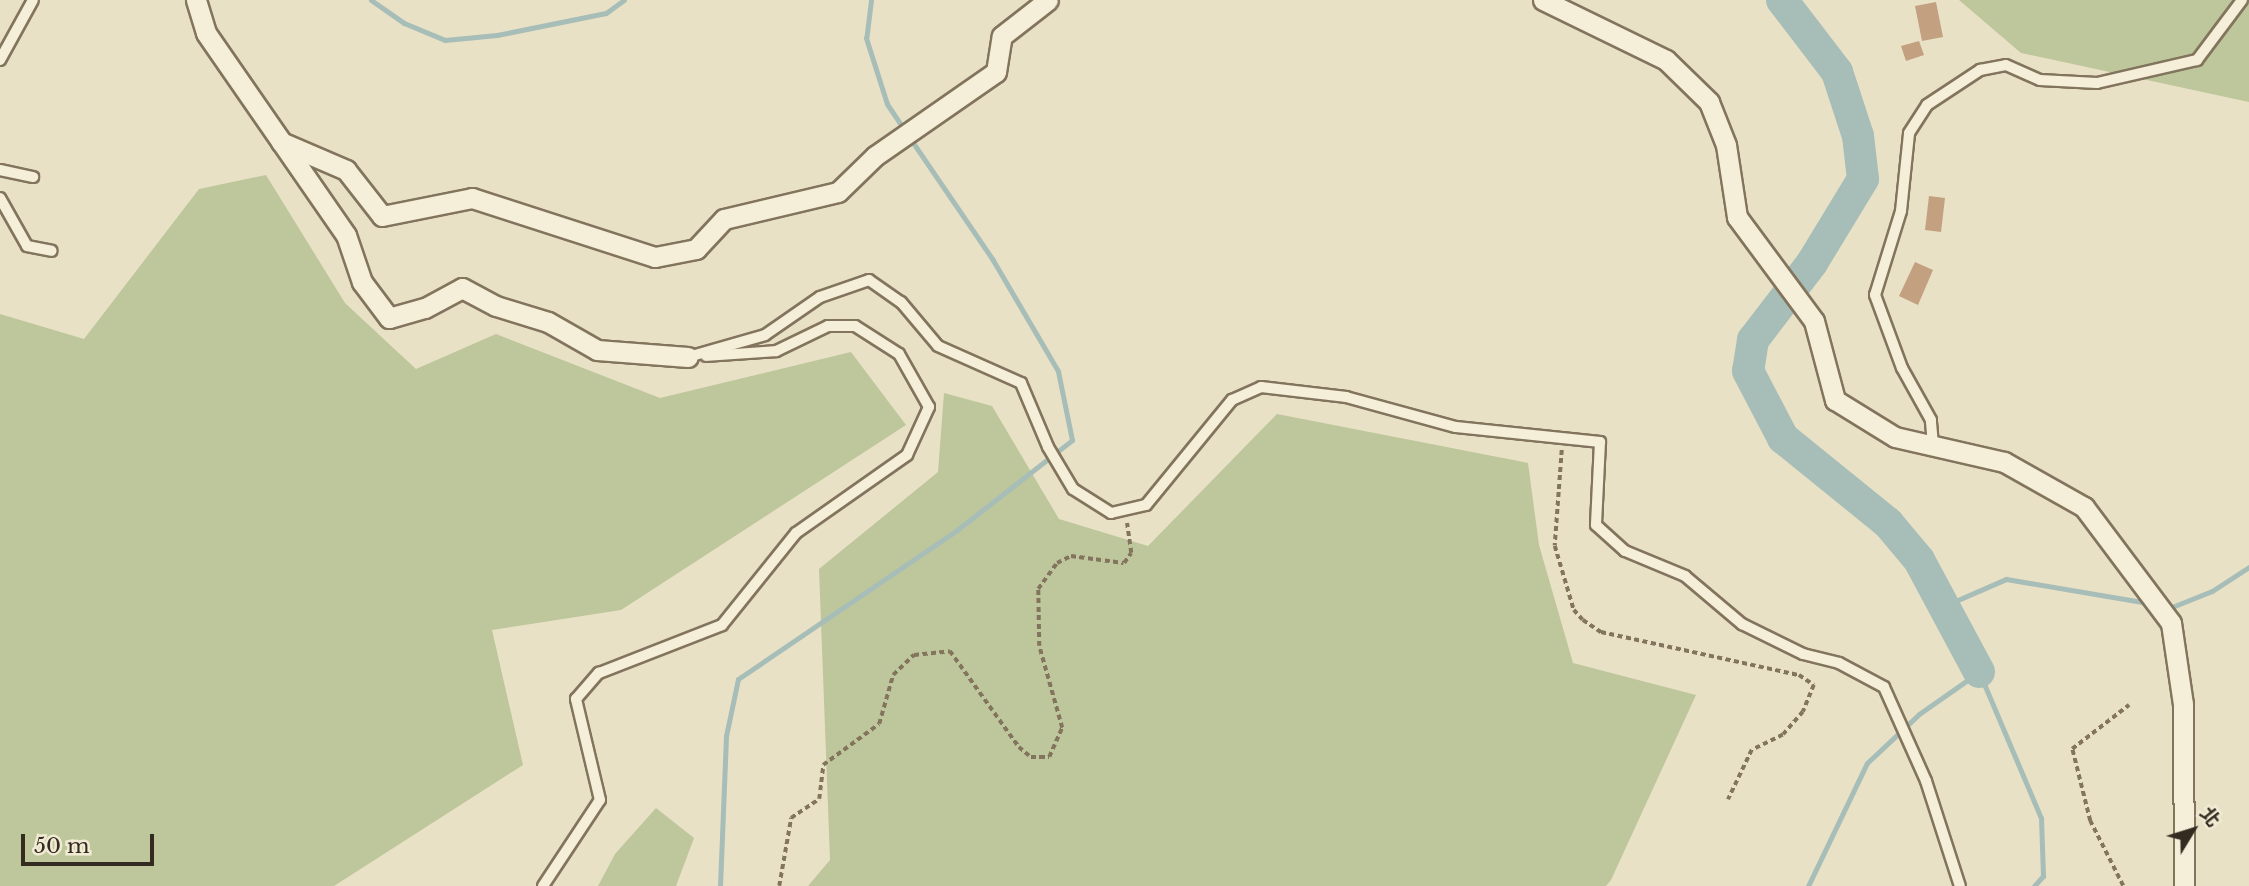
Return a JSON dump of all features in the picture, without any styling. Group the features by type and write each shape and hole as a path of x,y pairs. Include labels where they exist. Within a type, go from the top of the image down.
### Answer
{"street":[{"path":"196,0 206,33 346,235 362,282 389,318 425,308 463,288 496,306 548,322 597,350 688,358"},
{"path":"281,142 346,170 382,216 472,198 655,257 696,249 724,219 838,192 875,156 996,72 1002,36 1048,0"},
{"path":"1543,0 1666,60 1709,102 1726,145 1737,216 1760,252 1814,321 1835,400 1895,437 2004,462 2084,507 2171,623 2183,704 2184,886"}],"lane":[{"path":"0,60 33,0"},
{"path":"1933,445 1931,420 1902,368 1875,295 1901,211 1909,133 1927,104 1980,69 2006,65 2040,80 2097,83 2197,60 2242,0"},
{"path":"0,170 33,177"},
{"path":"0,198 27,246 52,251"},
{"path":"688,358 765,335 820,297 869,280 901,302 938,346 1021,383 1048,447 1073,489 1111,513 1146,505 1232,400 1262,387 1346,397 1456,427 1600,442 1596,525 1625,551 1685,576 1742,624 1803,654 1839,663 1884,687 1926,781 1960,886"},
{"path":"543,886 600,800 576,699 599,673 722,625 796,533 907,455 929,407 899,354 855,326 828,326 776,351 688,358"}],"path":[{"path":"1562,439 1555,546 1574,610 1583,620 1601,632 1799,675 1814,685 1803,712 1783,735 1752,750 1728,800"},
{"path":"779,886 791,818 819,799 823,765 879,724 893,675 914,655 950,651 1019,747 1031,757 1049,757 1062,728 1039,646 1038,589 1057,563 1071,556 1124,563 1131,553 1124,510"},
{"path":"2123,886 2090,821 2072,749 2130,705"}],"green space":[{"path":"1959,0 2249,0 2249,102 2021,53"},
{"path":"266,175 345,303 416,369 496,334 660,398 851,352 906,425 621,610 492,630 523,765 334,886 0,886 0,314 84,339 199,189"},
{"path":"944,393 992,406 1059,519 1148,546 1277,414 1528,463 1539,545 1573,663 1696,695 1611,880 1606,886 808,886 830,860 819,569 938,472"},
{"path":"656,808 694,838 676,886 598,886 615,854"}],"building":[{"path":"1936,2 1943,37 1922,41 1915,6"},
{"path":"1919,41 1924,55 1906,61 1901,46"},
{"path":"1929,196 1945,198 1941,232 1925,230"},
{"path":"1915,262 1933,270 1918,305 1899,296"}],"waterway":[{"path":"371,0 404,23 445,40 497,35 606,13 624,0"},
{"path":"871,0 866,38 887,104 904,129"},
{"path":"1782,0 1837,72 1858,136 1863,179 1812,263 1753,340 1748,371 1783,438 1888,523 1919,560 1979,672"},
{"path":"720,886 726,736 738,679 957,530 1072,440 1058,371 993,260 909,137"},
{"path":"2164,605 2172,607 2212,591 2249,567"},
{"path":"1944,606 2006,579 2148,603"},
{"path":"1808,886 1867,763 1919,714 1979,672 2041,818 2043,876 2034,886"}]}
